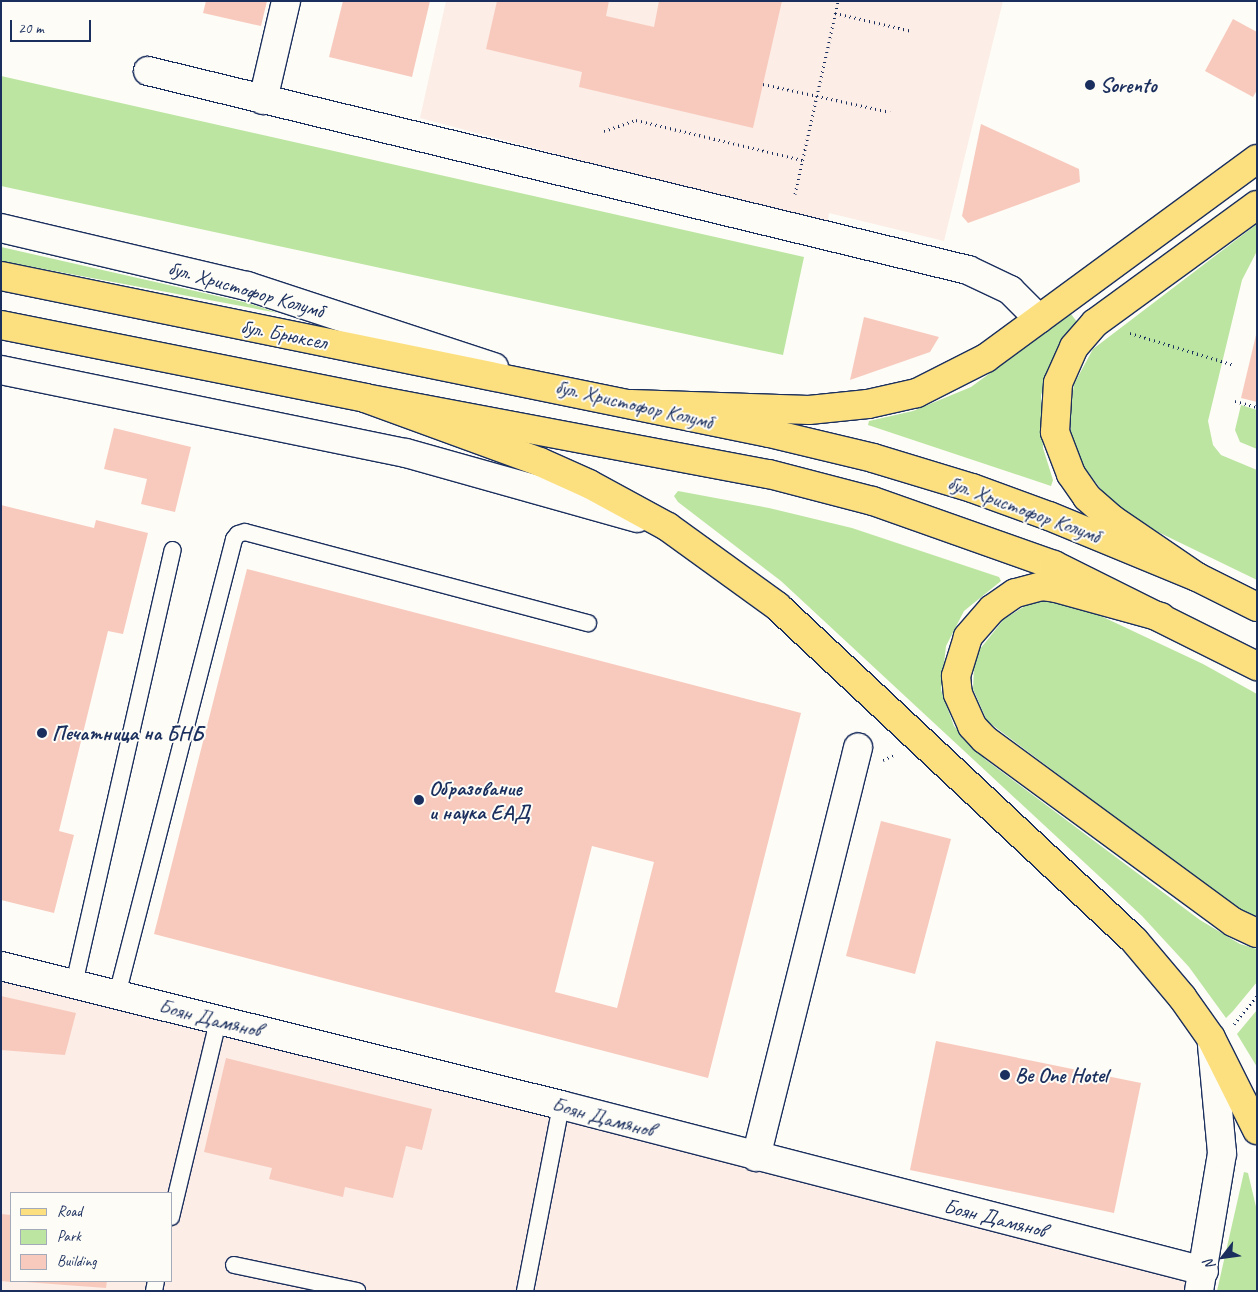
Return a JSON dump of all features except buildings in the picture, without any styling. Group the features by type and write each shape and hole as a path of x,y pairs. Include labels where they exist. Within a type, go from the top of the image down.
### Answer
{"main road":[{"path":"631,404 809,410 892,400 963,371 1039,319 1257,159"},
{"path":"1197,577 1112,519 1087,497 1071,474 1055,432 1058,383 1074,347 1095,323 1257,205"},
{"name":"бул. Брюксел","path":"1,276 567,391"},
{"path":"1,325 93,343"},
{"path":"1,339 93,343"},
{"name":"бул. Христофор Колумб","path":"93,343 366,398 769,474 873,501 1054,565 1257,666"},
{"name":"бул. Христофор Колумб","path":"567,391 864,456 972,488 1197,577 1257,607"},
{"path":"366,398 540,462 589,484 668,527 776,606 840,663 1134,940 1182,997 1221,1032 1257,1130"},
{"path":"1161,617 1056,588 1042,586 1021,591 992,609 968,637 956,676 958,694 972,726 984,739 1233,922 1257,933"}],"street":[{"path":"262,100 286,1"},
{"path":"148,70 262,100 968,270 1010,290 1039,319"},
{"name":"бул. Христофор Колумб","path":"1,228 182,268 247,286 567,391"},
{"path":"1,370 406,453 580,500 668,527"},
{"path":"756,1157 858,747"},
{"name":"Боян Дамянов","path":"1,966 560,1105 756,1157 1202,1281"},
{"path":"1202,1281 1222,1153 1221,1032"}],"lane":[{"path":"117,995 234,539 238,534 245,532 588,623"},
{"path":"74,984 173,550"},
{"path":"172,1213 218,1021"},
{"path":"525,1291 560,1105"},
{"path":"234,1265 357,1291"}],"path":[{"path":"795,194 838,1"},
{"path":"835,13 912,31"},
{"path":"763,84 890,112"},
{"path":"604,130 636,120 802,160"},
{"path":"1128,332 1234,365"},
{"path":"1235,401 1257,407"},
{"path":"1221,1032 1257,996"}],"shaded area":[{"path":"446,1 1003,1 944,241 829,213 827,225 420,118"},
{"path":"1,967 1182,1265 1199,1291 1,1291"}],"green space":[{"path":"1,76 804,257 783,355 1,186"},
{"path":"1257,224 1257,251 1242,280 1208,421 1213,445 1221,455 1257,470 1257,580 1158,532 1109,500 1078,459 1071,436 1070,412 1074,384 1093,349"},
{"path":"1,247 248,303 278,313 1,261"},
{"path":"1071,314 1077,322 1056,350 1041,395 1043,448 1053,480 1051,486 868,425 869,421 913,411 971,387"},
{"path":"1241,405 1257,410 1257,449 1240,442 1235,430"},
{"path":"678,491 769,508 852,528 999,577 1001,581 964,611 946,646 941,690 954,726 986,760 1200,920 1240,944 1257,949 1257,982 1233,1011 1226,1018 1189,967 1142,916 781,581 678,502 674,496"},
{"path":"1047,598 1086,609 1203,664 1257,694 1257,917 1240,911 987,721 973,689 974,668 980,649 1004,619 1030,603"},
{"path":"1257,1010 1257,1067 1237,1034"},
{"path":"1244,1172 1248,1173 1257,1211 1257,1291 1217,1291"}],"place":[{"name":"Sorento","path":"1090,85"},
{"name":"Печатница на БНБ","path":"42,733"},
{"name":"Образование и наука ЕАД","path":"419,800"},
{"name":"Be One Hotel","path":"1005,1075"}]}
